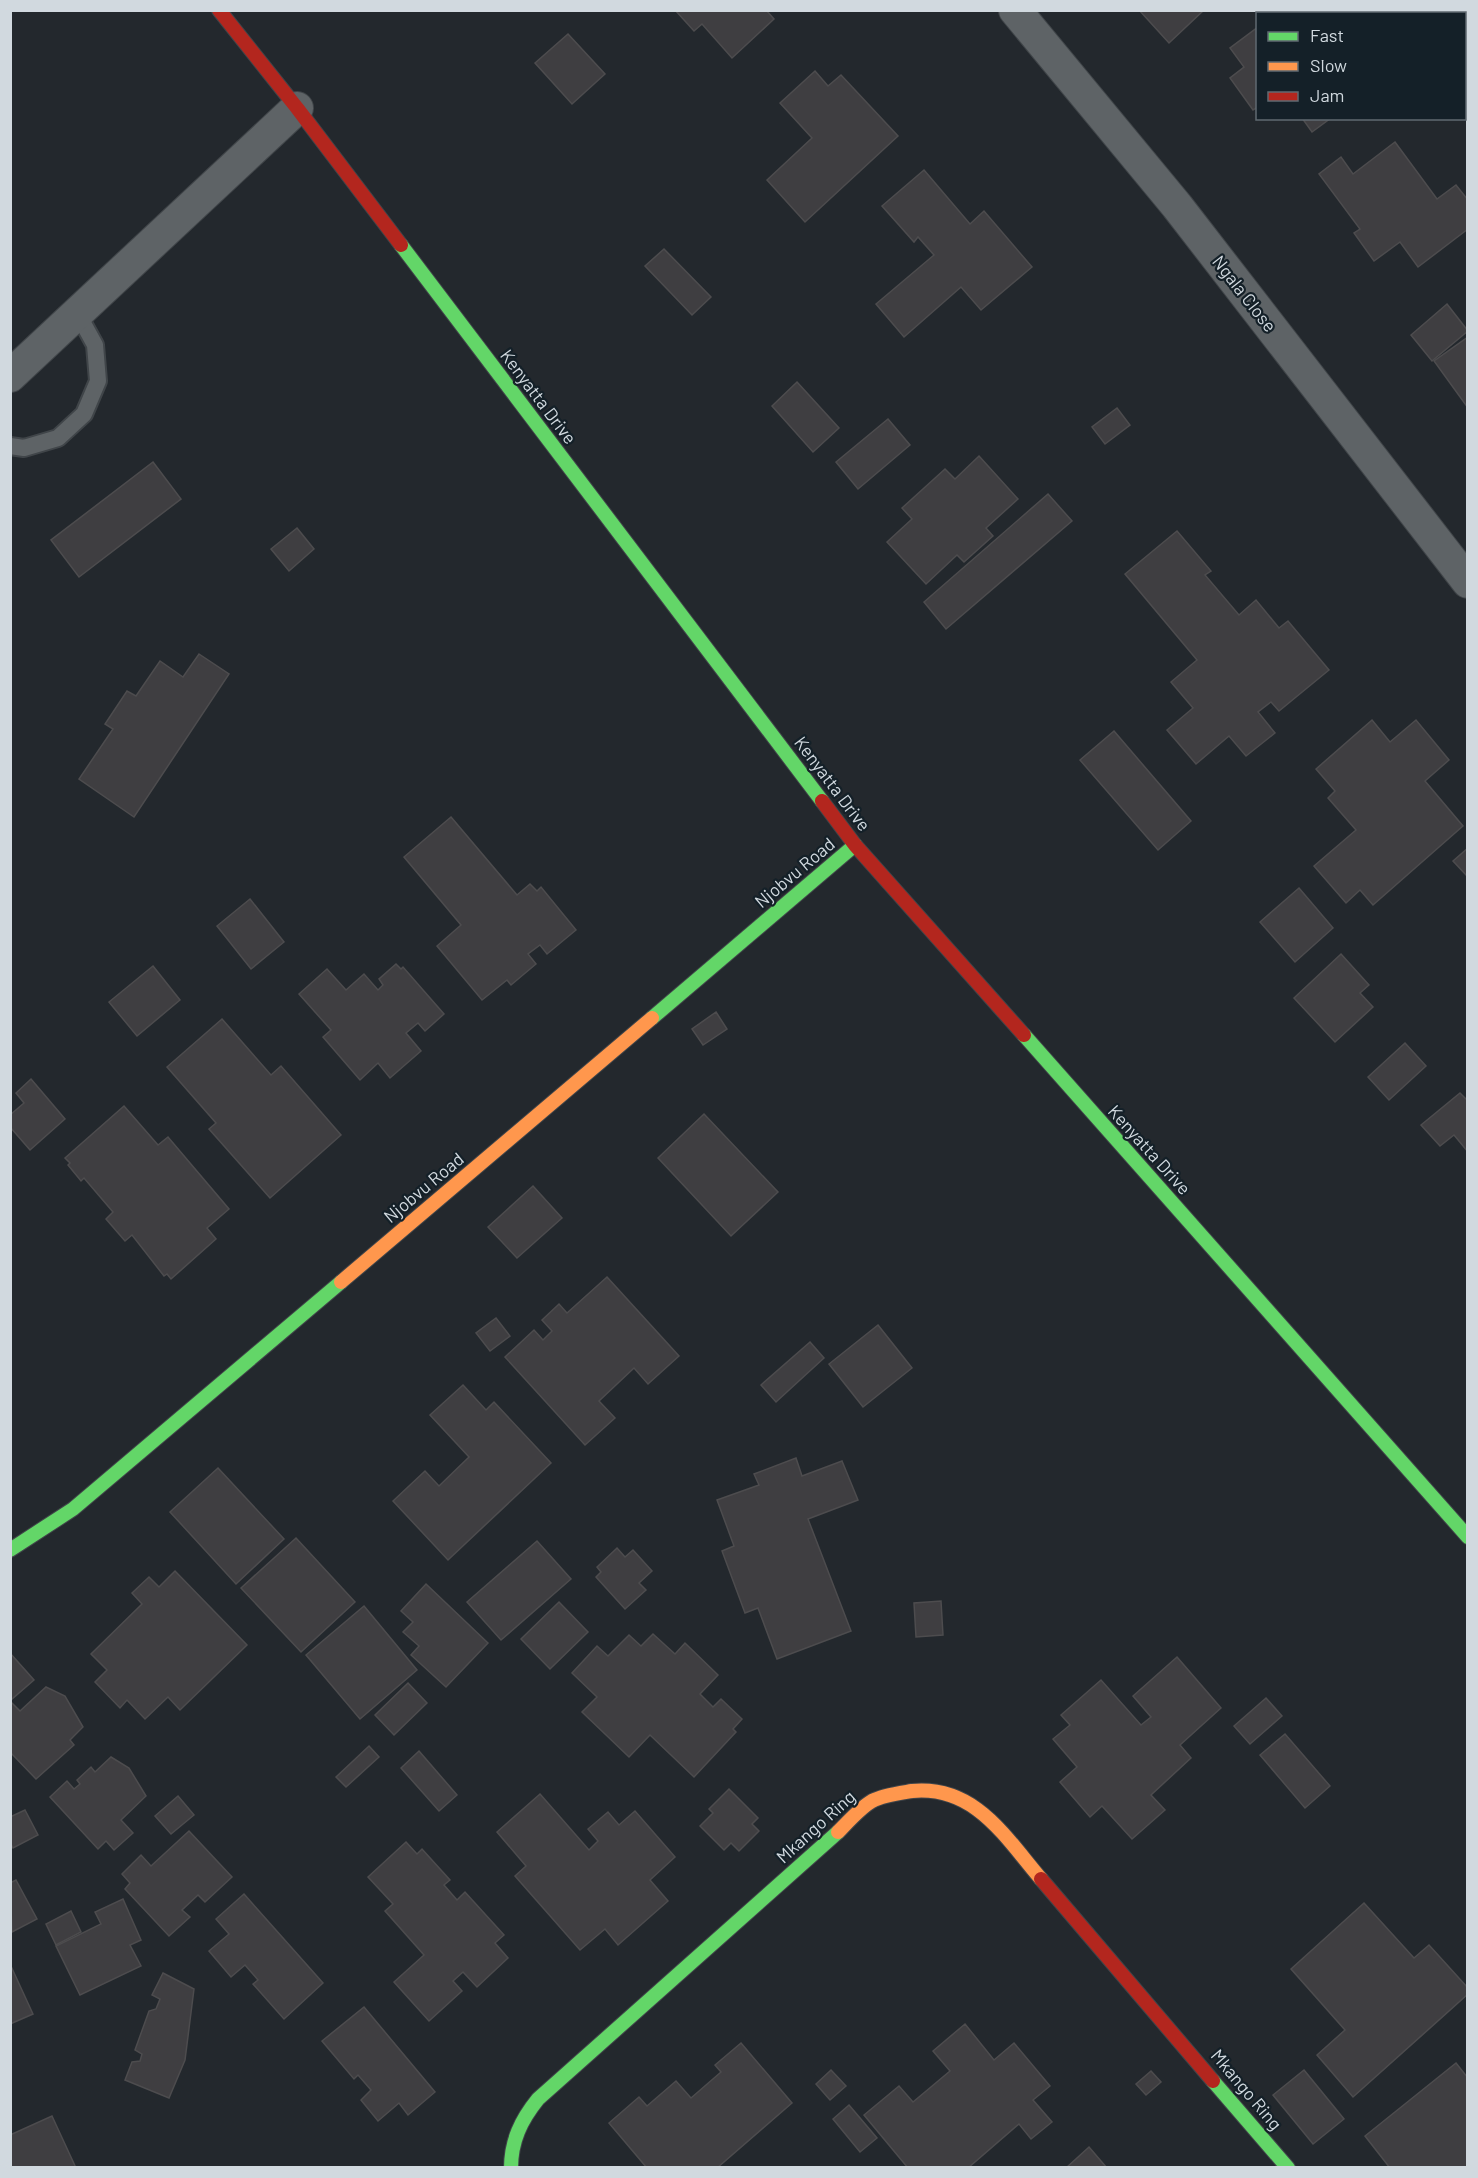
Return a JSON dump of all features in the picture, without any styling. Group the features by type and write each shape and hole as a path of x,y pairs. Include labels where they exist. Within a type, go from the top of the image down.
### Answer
{"street":[{"name":"Kenyatta Drive","path":"219,10 297,108 855,845 1467,1537"},
{"name":"Ngala Close","path":"1015,10 1177,206 1465,575"},
{"path":"10,376 297,108"},
{"name":"Njobvu Road","path":"10,1550 73,1509 855,845"},
{"name":"Mkango Ring","path":"511,2168 511,2146 518,2127 538,2099 872,1801 898,1792 924,1790 963,1799 986,1815 1288,2168"}],"lane":[{"path":"10,446 24,448 58,438 84,414 98,381 95,345 78,314"}],"building":[{"path":"675,10 766,10 774,19 732,58 702,24 694,31"},
{"path":"1139,10 1204,10 1169,43"},
{"path":"1280,10 1317,10 1318,12 1278,12"},
{"path":"1393,10 1394,12 1331,12"},
{"path":"1406,10 1468,10 1468,24 1466,26 1466,12 1404,12"},
{"path":"1256,28 1256,108 1253,110 1230,78 1244,67 1230,48"},
{"path":"568,34 605,74 572,104 535,63"},
{"path":"815,71 828,86 841,75 898,136 805,222 767,180 812,138 780,103"},
{"path":"1303,120 1328,120 1312,132"},
{"path":"1395,142 1437,199 1456,185 1468,200 1468,229 1418,267 1400,242 1374,261 1354,233 1360,229 1319,174 1341,157 1353,174"},
{"path":"924,170 970,224 984,211 1032,267 981,310 961,287 904,337 876,304 934,255 918,237 914,242 882,206"},
{"path":"664,249 711,297 692,315 645,266"},
{"path":"1447,304 1468,331 1432,361 1411,335"},
{"path":"1468,337 1468,408 1434,361"},
{"path":"797,382 839,428 813,452 772,406"},
{"path":"1117,408 1130,425 1105,444 1092,427"},
{"path":"888,419 910,445 858,489 836,462"},
{"path":"979,456 1018,499 986,528 993,536 964,562 957,555 926,584 887,542 912,519 902,508 945,469 955,479"},
{"path":"153,462 181,499 79,577 51,540"},
{"path":"1048,494 1072,521 946,629 924,602"},
{"path":"297,528 314,549 289,571 271,549"},
{"path":"1177,531 1211,571 1205,575 1239,615 1256,600 1279,628 1288,621 1329,670 1279,711 1271,702 1258,712 1275,733 1246,756 1229,736 1196,764 1167,730 1193,708 1171,682 1197,660 1125,574"},
{"path":"199,654 229,674 134,817 79,779 113,729 105,724 127,691 136,696 160,661 183,677"},
{"path":"1372,720 1390,742 1416,720 1449,760 1425,781 1463,826 1373,905 1360,890 1346,903 1314,866 1356,830 1328,798 1335,791 1316,769"},
{"path":"1114,731 1191,821 1158,850 1080,760"},
{"path":"451,817 517,895 530,884 537,891 541,887 576,930 547,954 540,945 528,954 536,964 511,985 507,980 482,1000 437,946 461,925 404,857"},
{"path":"1468,848 1468,877 1453,861"},
{"path":"1299,888 1333,928 1295,962 1260,922"},
{"path":"250,899 284,942 251,969 217,926"},
{"path":"1341,954 1369,985 1360,993 1373,1007 1335,1042 1294,998"},
{"path":"396,964 401,969 403,967 444,1014 425,1031 418,1023 406,1033 421,1051 390,1078 378,1063 360,1080 323,1037 331,1030 299,994 327,969 346,990 364,974 378,990 383,985 379,979"},
{"path":"153,966 180,1000 137,1036 109,1002"},
{"path":"716,1012 727,1029 703,1045 692,1029"},
{"path":"222,1019 271,1075 281,1066 341,1135 270,1198 209,1129 216,1123 167,1067"},
{"path":"1405,1043 1426,1066 1389,1100 1368,1077"},
{"path":"31,1079 65,1119 30,1150 10,1127 10,1115 24,1103 16,1093"},
{"path":"1460,1093 1468,1101 1468,1152 1454,1135 1440,1146 1421,1125"},
{"path":"124,1106 158,1145 168,1137 229,1209 207,1228 216,1239 171,1279 167,1274 164,1276 132,1235 125,1241 106,1219 113,1212 84,1178 81,1181 65,1158"},
{"path":"704,1114 778,1192 731,1236 658,1158"},
{"path":"533,1186 562,1218 517,1258 488,1227"},
{"path":"607,1277 679,1356 648,1384 634,1368 599,1401 615,1418 585,1445 505,1357 534,1330 543,1340 552,1331 542,1320 559,1304 567,1313"},
{"path":"496,1318 510,1336 490,1351 476,1333"},
{"path":"878,1325 912,1368 863,1407 829,1364"},
{"path":"810,1342 824,1358 776,1402 761,1385"},
{"path":"463,1385 486,1410 494,1402 551,1463 448,1560 393,1501 425,1471 439,1486 469,1457 430,1415"},
{"path":"796,1458 802,1476 842,1461 858,1500 808,1519 851,1631 777,1659 758,1608 745,1613 722,1551 734,1546 717,1500 759,1485 754,1474"},
{"path":"218,1468 284,1539 236,1584 170,1512"},
{"path":"296,1538 355,1602 301,1652 241,1588"},
{"path":"537,1541 571,1579 501,1640 467,1602"},
{"path":"617,1548 625,1557 633,1550 652,1571 639,1583 646,1590 625,1609 596,1577 601,1572 597,1567"},
{"path":"175,1571 247,1645 180,1710 168,1697 145,1719 127,1700 120,1708 95,1682 107,1670 91,1654 142,1604 132,1593 149,1577 159,1587"},
{"path":"426,1584 488,1643 446,1687 411,1655 419,1646 403,1632 413,1622 401,1611"},
{"path":"941,1601 943,1635 916,1637 914,1603"},
{"path":"559,1602 588,1632 550,1669 521,1639"},
{"path":"364,1606 417,1670 360,1719 306,1655"},
{"path":"653,1634 675,1654 685,1643 718,1675 700,1694 713,1707 721,1699 742,1719 733,1729 736,1732 694,1777 650,1735 629,1757 582,1712 597,1697 572,1673 597,1646 608,1656 629,1635 641,1646"},
{"path":"10,1653 34,1680 12,1699 10,1698"},
{"path":"1177,1657 1221,1708 1180,1745 1191,1758 1151,1795 1165,1810 1132,1839 1102,1806 1090,1817 1060,1782 1077,1767 1053,1739 1070,1725 1061,1715 1101,1680 1141,1725 1151,1717 1133,1696"},
{"path":"408,1683 427,1703 394,1735 375,1715"},
{"path":"46,1687 65,1696 83,1727 70,1740 74,1745 36,1779 10,1752 10,1701 20,1711"},
{"path":"1266,1698 1282,1716 1250,1744 1234,1726"},
{"path":"1285,1734 1330,1786 1305,1808 1260,1755"},
{"path":"369,1746 379,1757 346,1787 336,1777"},
{"path":"419,1751 457,1795 439,1811 401,1768"},
{"path":"111,1757 129,1768 146,1796 121,1820 133,1833 114,1850 106,1841 98,1849 50,1797 67,1781 74,1789 80,1784 77,1780 91,1767 95,1772"},
{"path":"729,1789 758,1818 752,1824 759,1831 739,1851 731,1843 724,1850 700,1826 713,1813 709,1809"},
{"path":"540,1794 589,1850 598,1841 588,1829 608,1812 619,1825 635,1811 675,1857 650,1880 668,1901 618,1945 605,1929 580,1950 515,1876 526,1866 497,1832"},
{"path":"178,1796 194,1815 171,1834 155,1816"},
{"path":"25,1810 38,1835 13,1848 10,1842 10,1817"},
{"path":"189,1831 232,1877 205,1902 198,1895 182,1910 190,1917 169,1936 125,1889 130,1883 122,1874 141,1855 151,1866"},
{"path":"406,1842 417,1854 422,1849 450,1880 444,1885 457,1900 465,1892 504,1935 495,1943 508,1958 477,1987 463,1972 453,1981 462,1991 429,2021 394,1982 424,1955 385,1911 393,1904 368,1877"},
{"path":"16,1880 37,1919 12,1932 10,1883"},
{"path":"244,1894 323,1983 284,2019 253,1984 258,1980 245,1965 231,1977 209,1951 229,1934 216,1919"},
{"path":"123,1899 141,1940 130,1945 141,1966 80,1995 56,1946 101,1924 95,1912"},
{"path":"1364,1903 1414,1958 1429,1945 1468,1988 1468,1994 1353,2097 1317,2055 1345,2030 1291,1969"},
{"path":"71,1911 81,1932 56,1945 46,1924"},
{"path":"10,1964 33,2014 10,2024"},
{"path":"163,1973 194,1989 185,2060 169,2098 125,2080 132,2062 140,2061 142,2054 135,2050 149,2011 156,2009 160,1999 152,1995"},
{"path":"364,2007 435,2092 408,2115 399,2103 378,2121 361,2100 371,2090 358,2075 354,2079 322,2041"},
{"path":"965,2024 994,2060 1014,2043 1050,2086 1033,2100 1052,2122 1031,2139 1019,2124 968,2168 908,2168 864,2115 899,2086 913,2102 950,2071 933,2051"},
{"path":"741,2043 792,2103 717,2168 647,2168 609,2123 639,2097 647,2106 676,2081 691,2098 721,2072 715,2065"},
{"path":"1456,2063 1468,2078 1468,2168 1390,2168 1365,2136"},
{"path":"831,2070 846,2086 830,2100 816,2084"},
{"path":"1304,2070 1344,2119 1313,2144 1273,2095"},
{"path":"1151,2071 1161,2082 1146,2095 1136,2084"},
{"path":"849,2105 877,2138 860,2152 833,2119"},
{"path":"52,2116 76,2168 10,2168 10,2135"},
{"path":"1089,2147 1107,2168 1066,2168"}],"traffic: fast":[{"path":"401,245 822,801"},
{"path":"652,1018 855,845"},
{"path":"1024,1035 1468,1537"},
{"path":"10,1550 73,1509 341,1282"},
{"path":"511,2168 511,2158 518,2131 538,2099 838,1832"},
{"path":"1213,2081 1288,2168"}],"traffic: slow":[{"path":"341,1282 652,1018"},
{"path":"838,1832 863,1807 876,1799 912,1791 934,1791 954,1796 987,1817 1041,1879"}],"traffic: jam":[{"path":"219,10 401,245"},
{"path":"822,801 855,845 1024,1035"},
{"path":"1041,1879 1213,2081"}]}
